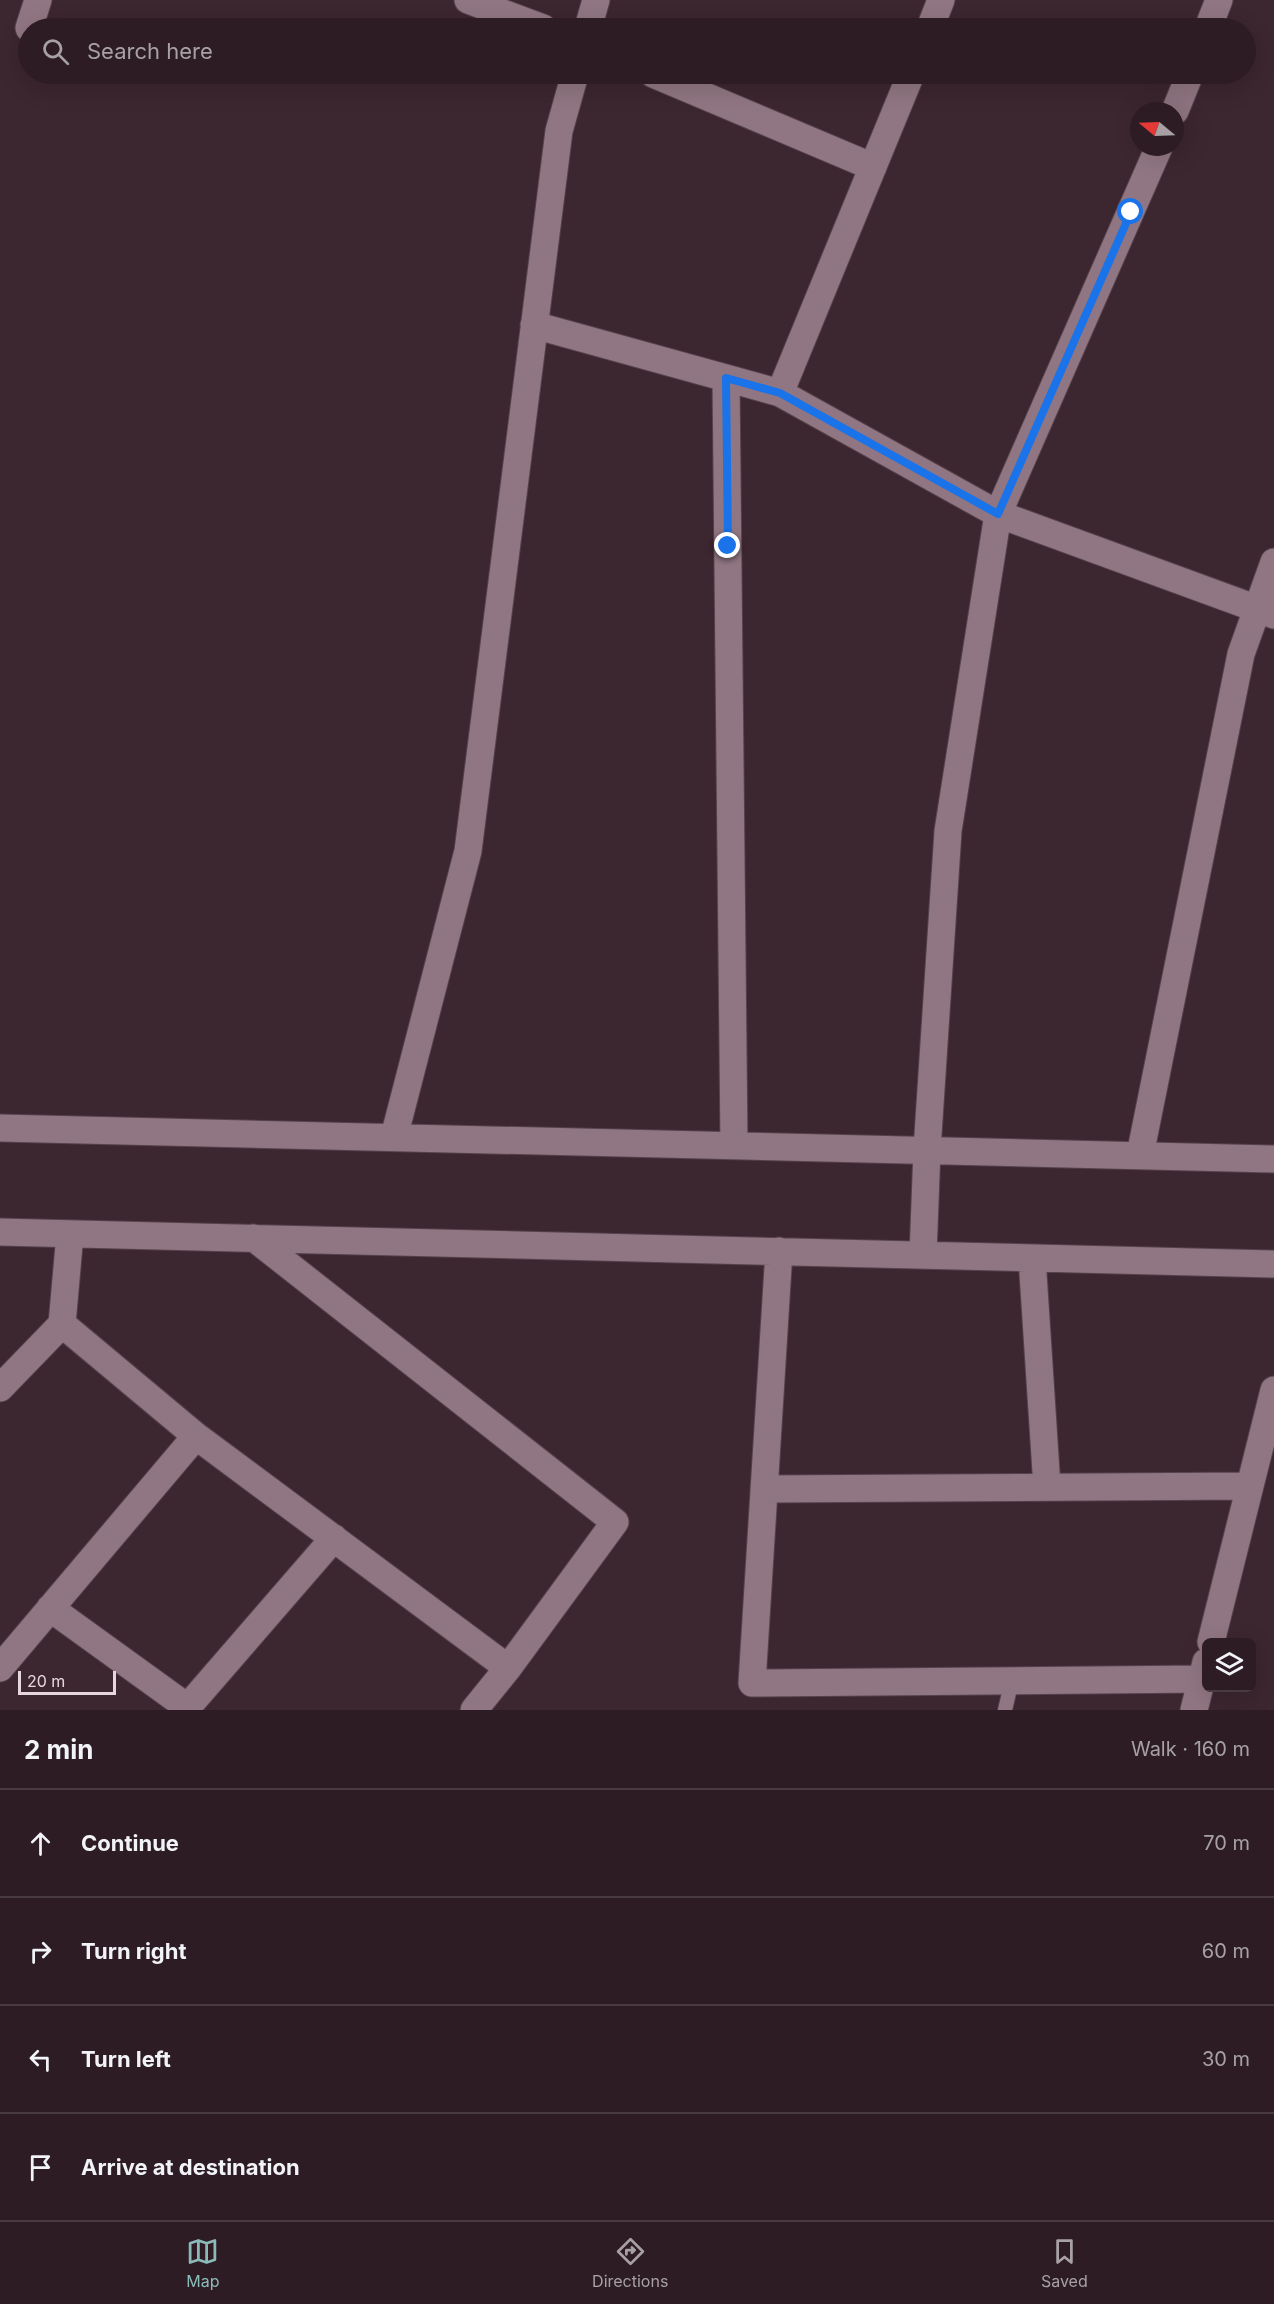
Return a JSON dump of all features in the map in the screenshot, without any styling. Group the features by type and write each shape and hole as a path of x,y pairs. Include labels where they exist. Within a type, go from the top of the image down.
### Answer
{"street":[{"path":"32,18 38,0"},
{"path":"468,0 516,18"},
{"path":"591,18 596,0"},
{"path":"934,18 941,0"},
{"path":"1212,18 1220,0"},
{"path":"394,1137 468,850 559,131 572,84"},
{"path":"677,84 873,167"},
{"path":"780,393 907,84"},
{"path":"1179,102 1186,84"},
{"path":"923,1255 927,1150 948,831 998,514 1155,156"},
{"path":"534,325 780,393 998,514 1266,611"},
{"path":"726,378 734,1146"},
{"path":"1140,1155 1241,654 1266,611 1274,562"},
{"path":"0,1128 1274,1159"},
{"path":"0,1232 1274,1264"},
{"path":"0,1388 62,1324 70,1233"},
{"path":"254,1238 615,1522 508,1668 474,1710"},
{"path":"778,1251 752,1683 1012,1680 1202,1669"},
{"path":"1032,1258 1047,1487"},
{"path":"62,1324 196,1436 508,1668"},
{"path":"1212,1638 1274,1390"},
{"path":"0,1668 196,1436"},
{"path":"764,1489 1250,1486"},
{"path":"50,1608 186,1709 334,1538"},
{"path":"1194,1710 1202,1677"}],"lane":[{"path":"1005,1710 1012,1680"}],"route":[{"path":"728,546 726,378 780,393 998,514 1131,212"}]}
